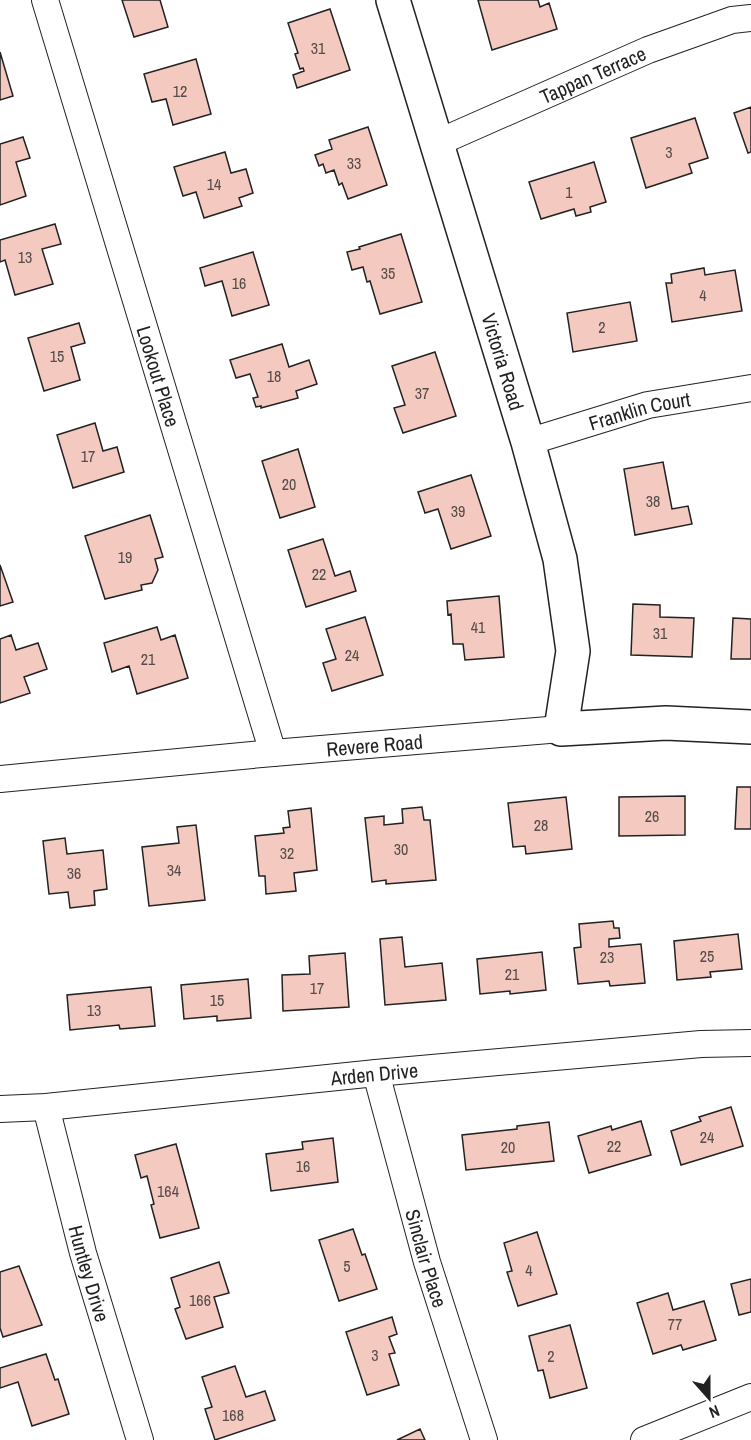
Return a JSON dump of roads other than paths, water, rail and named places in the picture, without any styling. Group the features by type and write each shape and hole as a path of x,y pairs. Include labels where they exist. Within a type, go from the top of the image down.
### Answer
{"street":[{"name":"Lookout Place","path":"45,0 273,753"},
{"name":"Victoria Road","path":"393,0 528,442 560,559 573,651 561,729"},
{"name":"Tappan Terrace","path":"437,143 648,50 732,20 751,18"},
{"name":"Franklin Court","path":"528,442 648,405 751,388"},
{"name":"Revere Road","path":"0,779 561,729 666,723 751,727"},
{"name":"Arden Drive","path":"0,1109 46,1107 376,1073 701,1044 751,1042"},
{"name":"Sinclair Place","path":"376,1073 427,1262 484,1440"},
{"name":"Huntley Drive","path":"46,1107 83,1253 140,1440"},
{"path":"644,1440 751,1397"}]}
